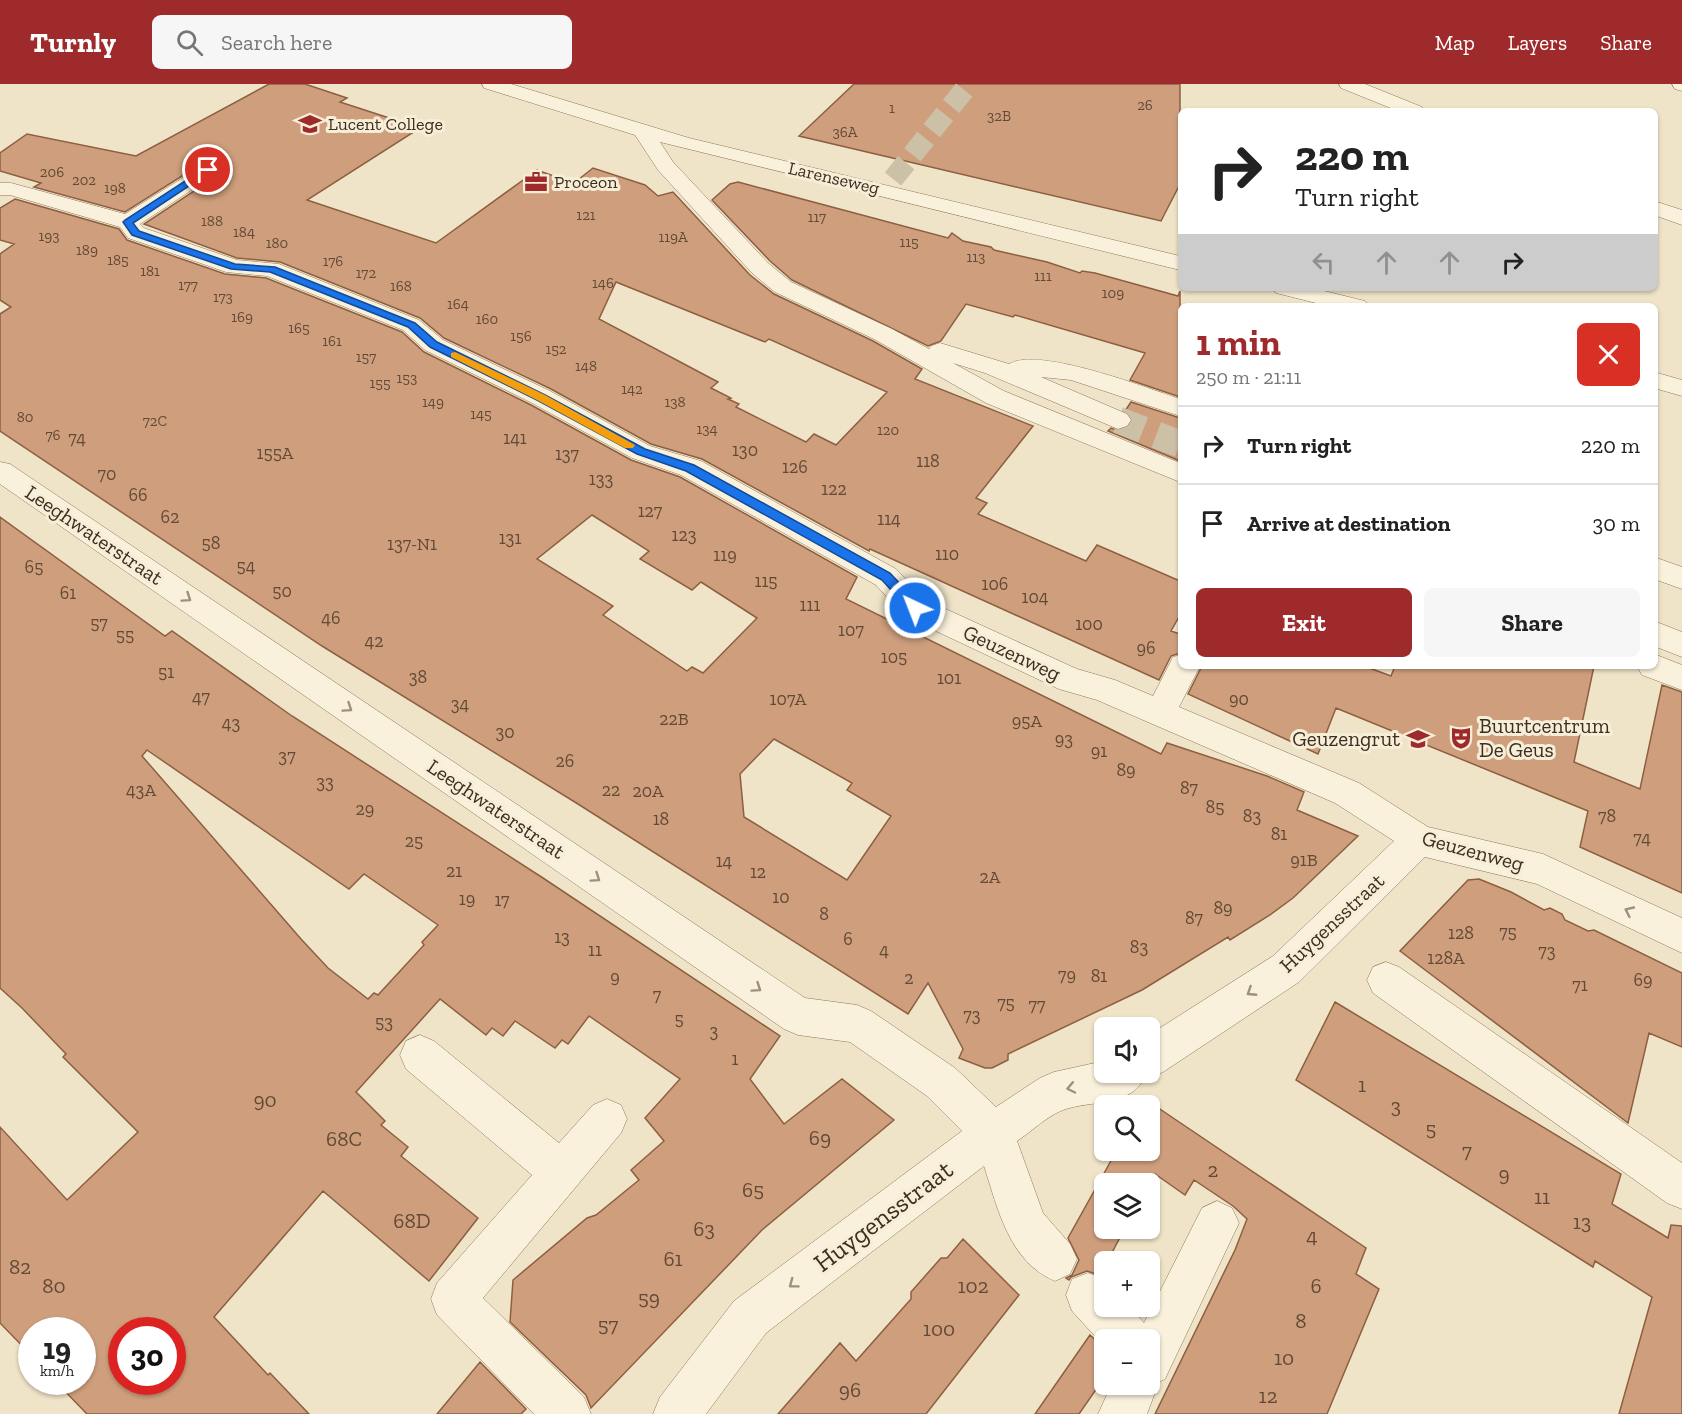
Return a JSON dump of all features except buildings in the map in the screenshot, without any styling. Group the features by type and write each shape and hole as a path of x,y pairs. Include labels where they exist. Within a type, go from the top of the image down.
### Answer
{"street":[{"name":"Larenseweg","path":"490,84 526,89 644,132 1178,263"},
{"path":"1348,84 1408,108"},
{"path":"644,132 665,166 760,268 783,287 883,334 995,397 1178,472"},
{"path":"128,222 208,170"},
{"name":"Geuzenweg","path":"0,189 11,189 128,222 136,233 234,267 271,269 411,325 434,345 541,398 641,452 690,468 876,571 886,577 915,608 1070,680 1104,689 1347,793 1378,811 1419,840 1543,870 1682,936"},
{"path":"1658,209 1682,218"},
{"path":"1296,291 1345,303"},
{"path":"883,334 994,367 1118,420"},
{"path":"994,367 1074,372 1178,407"},
{"path":"1658,381 1682,388"},
{"name":"Leeghwaterstraat","path":"0,471 798,1016 857,1024 941,1082 993,1133"},
{"path":"1658,569 1682,578"},
{"path":"1658,635 1682,645"},
{"path":"1160,712 1182,669"},
{"name":"Huygensstraat","path":"1160,1051 1286,969 1419,840"},
{"path":"1386,980 1682,1188"},
{"path":"420,1055 561,1172"},
{"name":"Huygensstraat","path":"677,1414 750,1317 993,1133 1054,1092 1094,1083"},
{"path":"567,1414 453,1299 607,1119"},
{"path":"993,1133 1026,1227 1055,1259"},
{"path":"1160,1340 1217,1223"},
{"path":"1088,1295 1119,1329"},
{"path":"1122,1414 1132,1395"}],"tunnel":[{"path":"893,179 969,84"},
{"path":"1118,420 1178,443"}],"slow traffic":[{"path":"455,355 629,445"}],"place":[{"name":"Lucent College","path":"310,124"},
{"name":"Proceon","path":"536,182"},
{"name":"Buurtcentrum De Geus","path":"1461,738"},
{"name":"Geuzengrut","path":"1418,739"}],"route":[{"path":"208,170 128,222 136,233 234,267 271,269 411,325 434,345 541,398 641,452 690,468 886,577 915,608"}]}
